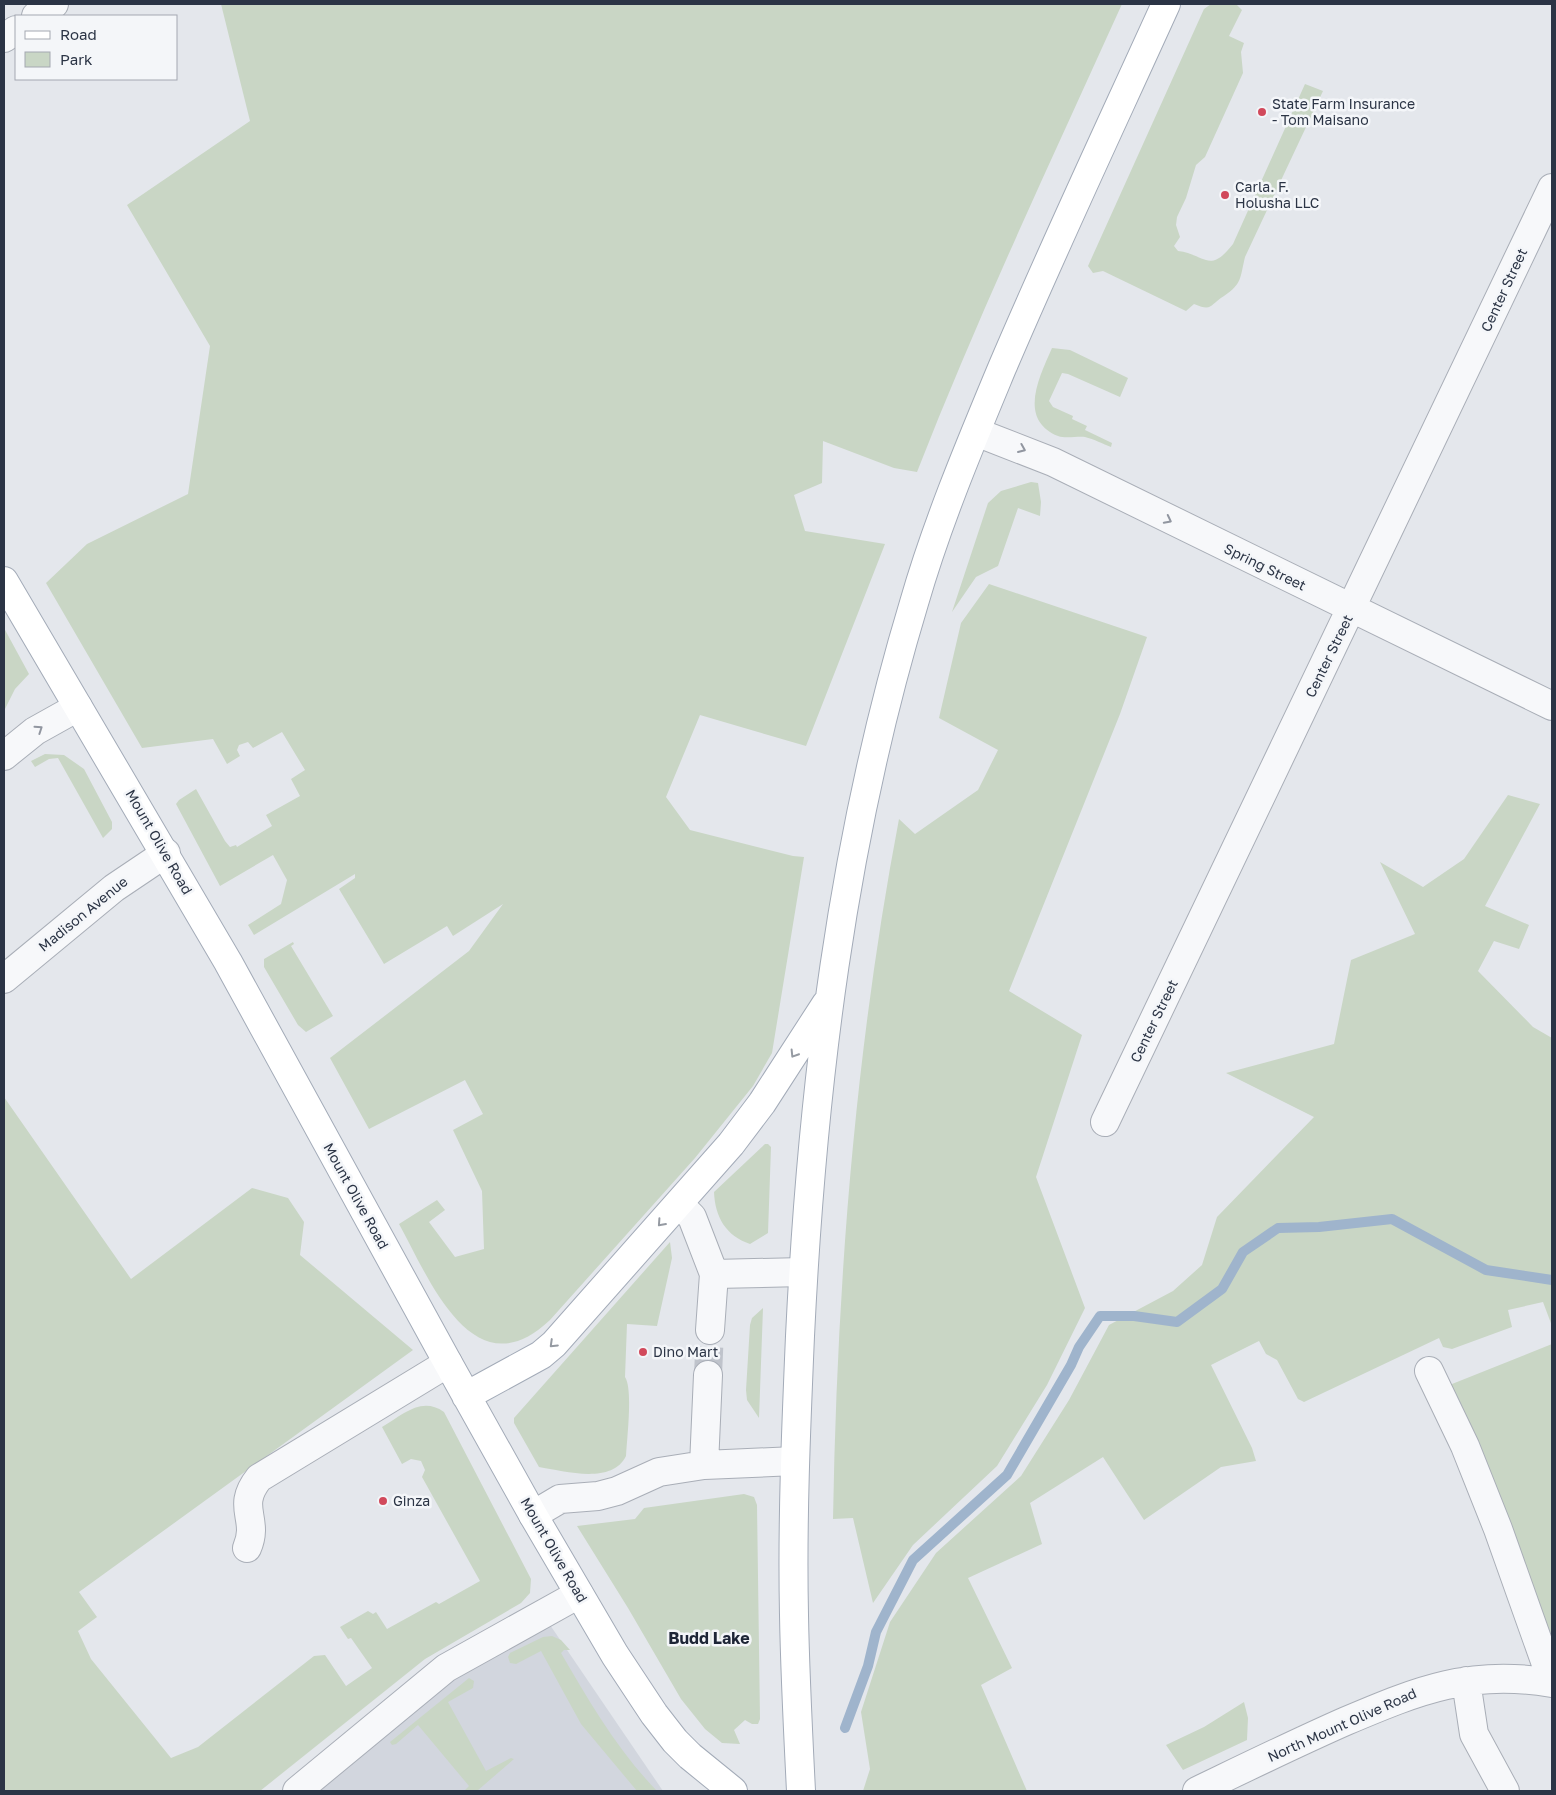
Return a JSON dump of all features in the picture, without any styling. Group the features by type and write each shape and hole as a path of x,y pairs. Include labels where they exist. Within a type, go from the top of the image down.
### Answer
{"main road":[{"path":"801,1791 794,1612 795,1461 803,1272 816,1109 829,998 860,820 895,670 918,590 976,432 1025,315 1166,4"},
{"name":"Mount Olive Road","path":"4,581 166,854 232,970 466,1396 533,1515 630,1679 665,1728 690,1756 733,1791"},
{"path":"466,1396 541,1354 554,1344 731,1144 762,1103 829,998"}],"street":[{"path":"38,15 54,4"},
{"path":"4,38 15,31"},
{"name":"Center Street","path":"1105,1122 1552,188"},
{"name":"Spring Street","path":"976,432 1053,462 1552,706"},
{"path":"4,756 35,731 78,707"},
{"name":"Madison Avenue","path":"4,979 114,888 166,854"},
{"path":"679,1204 692,1217 714,1274 710,1330"},
{"path":"714,1274 803,1272"},
{"path":"247,1548 252,1530 246,1507 253,1485 259,1478 448,1363"},
{"path":"1430,1371 1465,1446 1498,1529 1552,1682"},
{"path":"704,1465 708,1375"},
{"path":"533,1515 560,1499 598,1496 617,1492 659,1472 704,1465 795,1461"},
{"path":"297,1791 446,1668 579,1594"},
{"name":"North Mount Olive Road","path":"1197,1791 1317,1733 1432,1687 1466,1680 1514,1678 1552,1682"},
{"path":"1466,1680 1474,1734 1506,1791"}],"shaded area":[{"path":"548,1622 663,1791 306,1791 444,1680"}],"green space":[{"path":"221,4 1122,4 965,354 917,472 894,468 823,441 822,483 794,495 805,531 885,544 806,746 700,715 666,797 690,830 793,856 804,857 772,1053 753,1086 695,1158 550,1320 523,1339 498,1343 476,1336 457,1320 424,1272 399,1224 437,1200 445,1210 429,1222 455,1257 484,1249 482,1191 453,1130 483,1114 465,1080 369,1129 330,1058 469,951 503,904 453,936 447,926 384,964 339,889 355,878 355,874 254,935 248,925 281,904 287,880 273,855 220,886 176,804 196,789 225,841 230,847 236,845 237,847 272,826 266,815 300,796 291,779 305,770 282,732 253,748 248,742 239,745 237,750 240,756 227,764 213,739 142,748 46,583 87,544 188,494 210,346 127,205 250,121"},
{"path":"1211,4 1236,4 1242,10 1229,36 1244,43 1241,52 1243,73 1205,157 1196,165 1186,198 1177,217 1176,225 1180,237 1174,246 1178,251 1212,261 1225,253 1233,244 1305,84 1323,91 1245,257 1237,284 1230,292 1210,306 1205,307 1194,304 1186,311 1103,271 1093,273 1088,266 1204,9"},
{"path":"1052,348 1070,350 1128,378 1120,397 1062,373 1049,401 1053,407 1073,416 1072,419 1087,426 1085,430 1112,443 1111,447 1085,437 1058,436 1045,428 1038,419 1035,408 1035,396 1042,371"},
{"path":"1031,482 1038,483 1041,502 1040,516 1018,508 998,566 976,577 952,612 988,503 1001,491"},
{"path":"989,584 1147,637 1120,714 1009,991 1082,1035 1036,1177 1085,1308 1047,1385 997,1466 913,1545 873,1603 853,1518 833,1519 835,1431 844,1255 860,1080 884,906 899,819 915,834 978,790 998,750 939,718 961,623"},
{"path":"4,628 29,674 15,689 4,711"},
{"path":"45,754 64,755 84,769 112,822 112,829 103,838 58,758 49,759 35,767 31,761"},
{"path":"1508,795 1540,804 1485,906 1529,925 1519,949 1494,941 1478,971 1533,1027 1552,1038 1552,1326 1543,1302 1508,1310 1512,1327 1452,1349 1443,1347 1439,1338 1304,1402 1298,1399 1277,1360 1266,1354 1259,1341 1211,1365 1252,1448 1256,1461 1221,1467 1144,1520 1103,1457 1030,1503 1042,1544 968,1578 1012,1668 981,1685 1027,1791 863,1791 870,1769 861,1712 890,1622 936,1553 1021,1476 1069,1400 1109,1325 1173,1291 1202,1265 1217,1217 1314,1117 1226,1073 1334,1044 1351,960 1415,934 1380,862 1423,887 1464,859"},
{"path":"293,942 294,944 291,946 333,1016 306,1032 298,1025 264,967 264,959"},
{"path":"4,1097 131,1279 252,1188 288,1198 304,1222 300,1255 413,1350 79,1592 97,1617 78,1631 91,1659 171,1758 198,1747 314,1656 325,1655 346,1686 372,1668 351,1638 348,1639 340,1627 368,1611 373,1614 376,1612 387,1629 436,1602 439,1604 480,1581 422,1477 425,1470 421,1461 411,1459 402,1464 382,1427 412,1409 428,1406 444,1412 531,1579 530,1593 521,1603 425,1659 260,1791 4,1791"},
{"path":"765,1144 771,1147 768,1233 750,1244 734,1236 723,1224 717,1210 714,1192"},
{"path":"670,1242 672,1258 657,1326 627,1324 625,1377 629,1392 629,1402 626,1456 619,1465 610,1471 599,1473 574,1473 539,1467 514,1423 514,1418"},
{"path":"763,1308 759,1418 747,1400 746,1390 750,1325 752,1318"},
{"path":"1552,1344 1552,1653 1447,1386"},
{"path":"744,1494 754,1497 757,1505 760,1719 758,1724 752,1724 745,1720 734,1730 740,1744 722,1743 705,1729 681,1699 577,1526 635,1519 644,1508"},
{"path":"552,1636 561,1640 570,1650 564,1650 561,1653 593,1707 629,1759 657,1791 637,1791 581,1724 541,1651 516,1664 510,1663 508,1657 510,1653 543,1637"},
{"path":"469,1678 474,1681 473,1688 448,1702 486,1771 511,1758 514,1759 477,1791 464,1791 469,1786 418,1725 396,1744 392,1745 390,1742"},
{"path":"1244,1702 1248,1718 1247,1740 1183,1770 1166,1745 1204,1727"}],"waterway":[{"path":"845,1728 868,1666 876,1632 913,1560 1007,1475 1071,1365 1079,1347 1100,1316 1134,1316 1177,1322 1222,1289 1243,1252 1278,1228 1319,1227 1392,1219 1486,1270 1552,1280"}],"tunnel":[{"path":"708,1375 710,1330"}],"place":[{"name":"State Farm Insurance - Tom Maisano","path":"1262,112"},
{"name":"Carla. F. Holusha LLC","path":"1225,195"},
{"name":"Dino Mart","path":"643,1352"},
{"name":"Ginza","path":"383,1501"}],"district":[{"name":"Budd Lake","path":"709,1638"}]}
